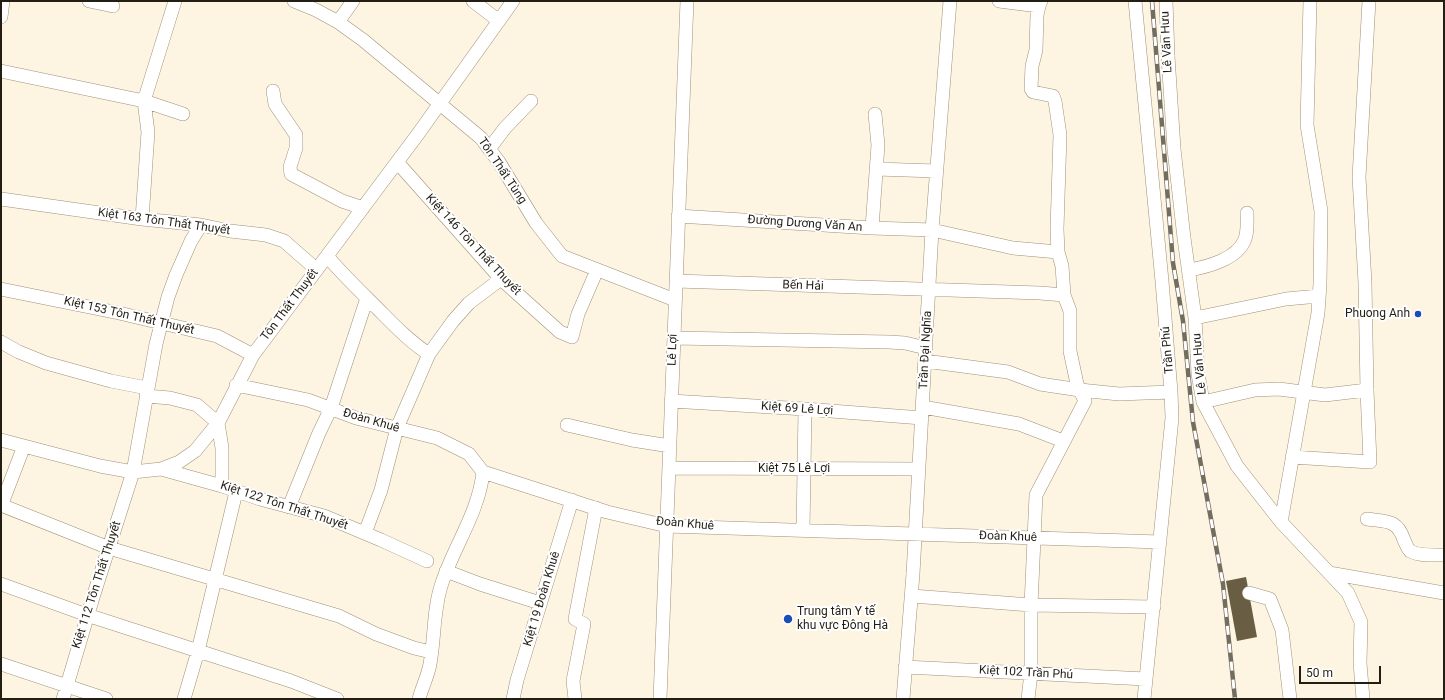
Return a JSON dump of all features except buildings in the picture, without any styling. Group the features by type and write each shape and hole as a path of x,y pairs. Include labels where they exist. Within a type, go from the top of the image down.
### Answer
{"street":[{"path":"1,17 3,1"},
{"path":"89,1 113,6"},
{"path":"142,219 148,132 144,101 175,1"},
{"name":"Tôn Thất Tùng","path":"294,1 316,10 338,22 363,40 481,138 536,223 562,256 675,300"},
{"path":"338,22 353,1"},
{"path":"472,1 499,21"},
{"name":"Tôn Thất Thuyết","path":"1,440 100,466 133,472 161,469 178,462 195,451 218,423 252,355 440,104 513,1"},
{"name":"Lê Lợi","path":"660,699 687,1"},
{"name":"Trần Đại Nghĩa","path":"903,699 916,533 932,230 950,1"},
{"path":"998,1 1040,3 1036,50 1032,66 1031,89 1033,92 1053,96 1055,101 1060,135 1057,212 1058,252 1062,266 1064,295 1070,311 1070,351 1077,384 1085,400 1036,495 1031,605 1031,673 1028,699"},
{"name":"Trần Phú","path":"1135,1 1162,273 1172,418 1144,699"},
{"name":"Lê Văn Hưu","path":"1166,1 1174,149 1196,318 1198,374 1203,402 1238,466 1281,522 1348,593 1361,622 1360,664 1363,699"},
{"path":"1281,522 1318,313 1320,284 1321,211 1307,125 1310,1"},
{"path":"1292,457 1370,462 1360,177 1369,1"},
{"path":"1,71 144,101 183,114"},
{"path":"273,91 275,104 296,135 296,148 290,167 291,174 342,201 363,208"},
{"path":"489,149 505,128 530,101"},
{"path":"872,228 878,145 875,114"},
{"name":"Kiệt 146 Tôn Thất Thuyết","path":"397,162 502,279 560,332 572,337 578,314 597,270"},
{"path":"876,169 936,172"},
{"name":"Kiệt 163 Tôn Thất Thuyết","path":"1,199 142,219 201,225 230,231 266,234 284,242 316,269"},
{"path":"1189,270 1207,267 1240,248 1245,238 1247,213"},
{"name":"Đường Dương Văn An","path":"678,216 872,228 932,230 1013,248 1058,252"},
{"name":"Kiệt 112 Tôn Thất Thuyết","path":"65,693 87,615 133,472 161,323 176,275 191,241 201,225"},
{"path":"327,256 351,283 403,333 429,354"},
{"path":"365,533 381,490 397,428 429,354 468,303 502,279"},
{"name":"Bến Hải","path":"676,281 1064,295"},
{"name":"Kiệt 153 Tôn Thất Thuyết","path":"1,289 119,313 217,336 252,355"},
{"path":"1196,318 1286,299 1319,296"},
{"path":"288,507 318,434 331,408 367,298"},
{"path":"674,338 900,343 925,354 1008,372 1040,384 1119,394 1171,392"},
{"path":"1,342 19,352 46,363 147,392 197,404 218,423 222,448 222,486"},
{"name":"Đoàn Khuê","path":"236,385 308,400 356,418 437,438 470,454 483,472 596,508 667,526 1160,542"},
{"path":"1203,402 1255,390 1279,389 1325,395 1367,390"},
{"name":"Kiệt 69 Lê Lợi","path":"672,401 805,409 922,413 1019,424 1063,442"},
{"path":"803,530 805,409"},
{"path":"567,425 632,440 670,446"},
{"path":"24,446 1,505 109,548 339,616 376,634 408,646 432,652"},
{"name":"Kiệt 75 Lê Lợi","path":"669,468 919,469"},
{"name":"Kiệt 122 Tôn Thất Thuyết","path":"161,469 288,507 324,516 427,561"},
{"path":"419,699 432,652 437,604 446,571 473,511 482,485 483,472"},
{"path":"184,699 198,651 236,492"},
{"name":"Kiệt 19 Đoàn Khuê","path":"513,699 540,603 572,500"},
{"path":"575,699 573,681 584,624 575,619 596,508"},
{"path":"1367,519 1389,522 1397,526 1401,530 1407,547 1412,552 1444,555"},
{"path":"446,571 480,584 540,603"},
{"path":"1329,573 1444,594"},
{"path":"1,584 87,615 291,681 337,699"},
{"path":"1249,594 1270,599 1280,624 1283,637 1290,699"},
{"path":"912,596 1031,605 1154,607"},
{"path":"1,664 65,693 106,699"},
{"name":"Kiệt 102 Trần Phú","path":"905,667 1146,679"}],"railway":[{"path":"1152,1 1173,263 1183,321 1193,422 1223,584 1235,699"}],"place":[{"name":"Phuong Anh","path":"1418,314"},
{"name":"Trung tâm Y tế khu vực Đông Hà","path":"788,619"}]}
